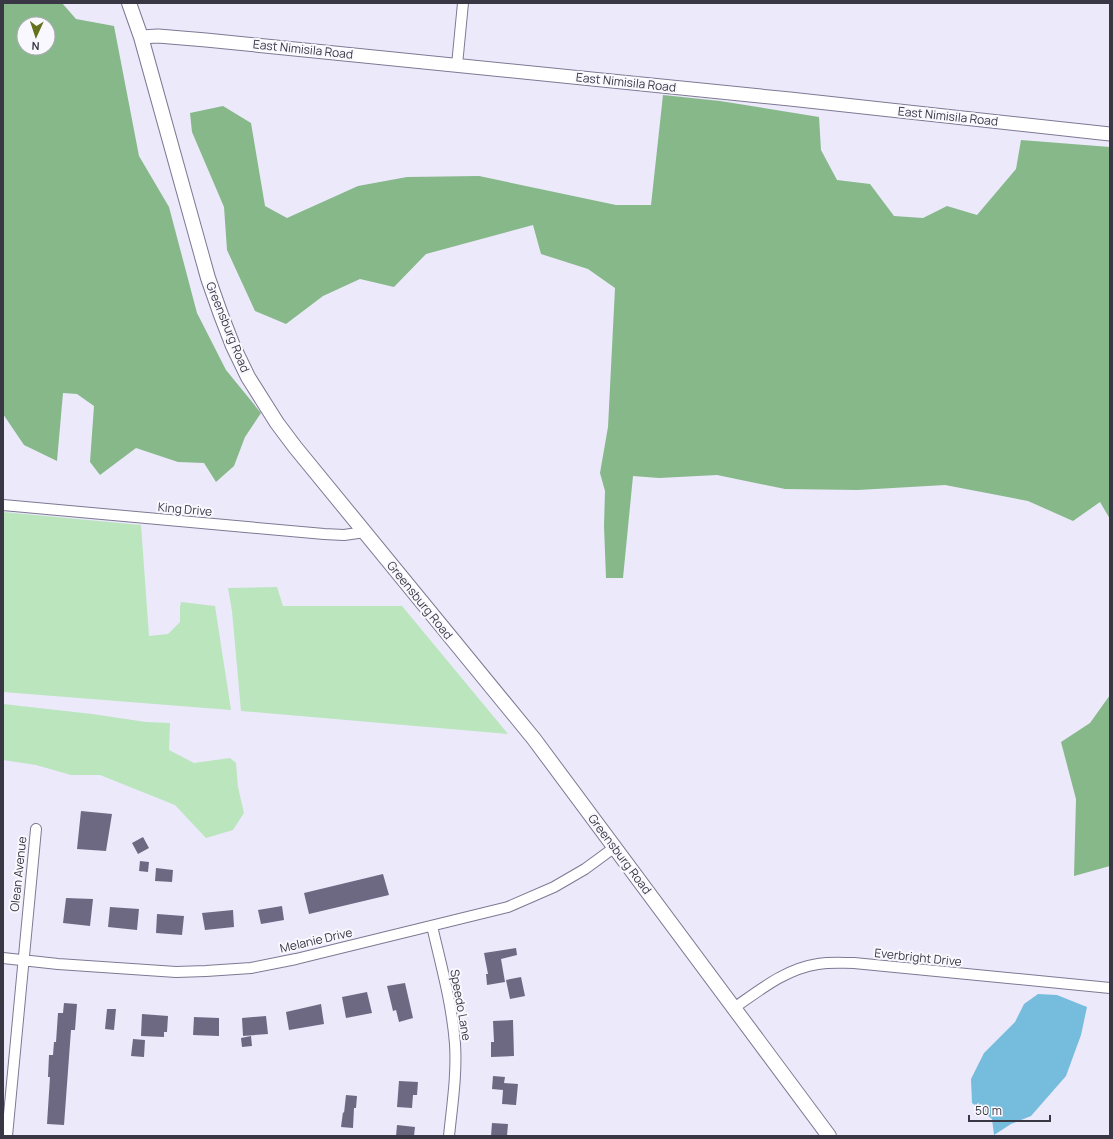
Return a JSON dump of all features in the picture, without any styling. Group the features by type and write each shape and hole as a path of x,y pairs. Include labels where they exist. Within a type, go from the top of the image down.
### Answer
{"main road":[{"name":"Greensburg Road","path":"129,3 141,37 208,278 233,346 252,382 277,423 294,447 534,739 829,1136"}],"street":[{"path":"458,65 463,3"},
{"name":"East Nimisila Road","path":"141,37 158,36 206,40 458,65 1110,134"},
{"name":"King Drive","path":"3,505 324,534 344,535 365,532"},
{"name":"Olean Avenue","path":"6,1136 36,829"},
{"name":"Melanie Drive","path":"3,958 176,972 251,968 296,959 508,907 554,887 585,869 615,847"},
{"name":"Speedo Lane","path":"432,926 452,1015 455,1045 455,1075 449,1136"},
{"name":"Everbright Drive","path":"734,1008 787,973 802,968 832,963 854,963 1110,988"}],"green space":[{"path":"3,3 62,3 76,19 114,26 139,156 169,207 197,313 226,370 261,413 245,437 234,466 216,482 204,463 178,462 136,448 100,475 90,462 94,406 77,394 63,393 57,461 24,445 3,414"},
{"path":"663,95 720,101 819,117 821,150 837,180 870,184 894,216 923,218 947,206 977,215 1016,169 1021,140 1110,147 1110,519 1100,502 1073,521 1028,501 945,485 858,490 785,489 717,475 659,478 633,476 623,578 606,578 604,526 605,491 600,473 608,427 615,288 588,269 541,254 533,225 426,254 394,287 360,279 323,296 286,324 255,311 227,250 224,207 192,132 190,113 223,106 251,123 265,206 287,218 358,186 407,177 479,176 616,205 651,205"},
{"path":"3,512 141,525 149,636 168,634 180,622 181,602 215,606 231,710 3,692"},
{"path":"277,587 283,606 402,606 508,734 241,711 232,611 228,588"},
{"path":"1110,695 1110,866 1074,876 1076,799 1061,742 1090,723"},
{"path":"3,704 146,722 170,723 169,750 194,763 230,758 236,763 238,787 244,813 233,830 206,838 175,805 100,775 71,775 36,765 3,760"}],"water":[{"path":"1038,994 1057,995 1087,1007 1081,1035 1066,1076 1031,1116 1011,1124 994,1135 992,1119 972,1103 971,1079 984,1053 1015,1022 1024,1004"}],"building":[{"path":"81,811 112,814 106,851 77,849"},
{"path":"143,837 149,848 138,854 132,843"},
{"path":"140,861 149,862 148,872 139,871"},
{"path":"156,868 173,870 172,882 155,881"},
{"path":"383,874 389,895 309,914 304,893"},
{"path":"66,898 93,899 90,926 63,923"},
{"path":"282,906 284,920 261,924 258,910"},
{"path":"110,907 139,909 137,930 108,927"},
{"path":"233,910 234,927 205,930 202,913"},
{"path":"157,914 184,916 182,935 156,933"},
{"path":"516,948 517,955 501,959 505,982 487,985 486,974 488,974 484,953"},
{"path":"521,977 525,996 510,999 506,980"},
{"path":"405,983 413,1018 399,1022 396,1010 393,1011 387,986"},
{"path":"367,992 372,1013 346,1018 342,997"},
{"path":"64,1003 77,1004 75,1030 71,1030 64,1125 47,1124 50,1077 48,1077 49,1055 53,1055 54,1042 56,1042 58,1013 63,1013"},
{"path":"321,1004 324,1024 289,1030 286,1012"},
{"path":"107,1009 116,1009 114,1030 105,1029"},
{"path":"142,1014 168,1016 167,1032 164,1032 164,1037 141,1036"},
{"path":"266,1016 268,1034 243,1036 242,1018"},
{"path":"194,1017 219,1018 219,1036 193,1035"},
{"path":"513,1020 514,1056 491,1057 491,1042 494,1042 493,1021"},
{"path":"251,1036 252,1046 242,1047 241,1038"},
{"path":"133,1039 145,1040 144,1057 131,1056"},
{"path":"493,1076 505,1077 504,1083 518,1084 516,1105 502,1104 503,1090 492,1089"},
{"path":"399,1081 418,1082 417,1095 413,1095 412,1108 397,1107"},
{"path":"346,1095 357,1096 356,1108 354,1108 353,1128 341,1127"},
{"path":"492,1123 508,1124 507,1136 491,1136"},
{"path":"397,1125 415,1127 414,1136 396,1136"}]}
